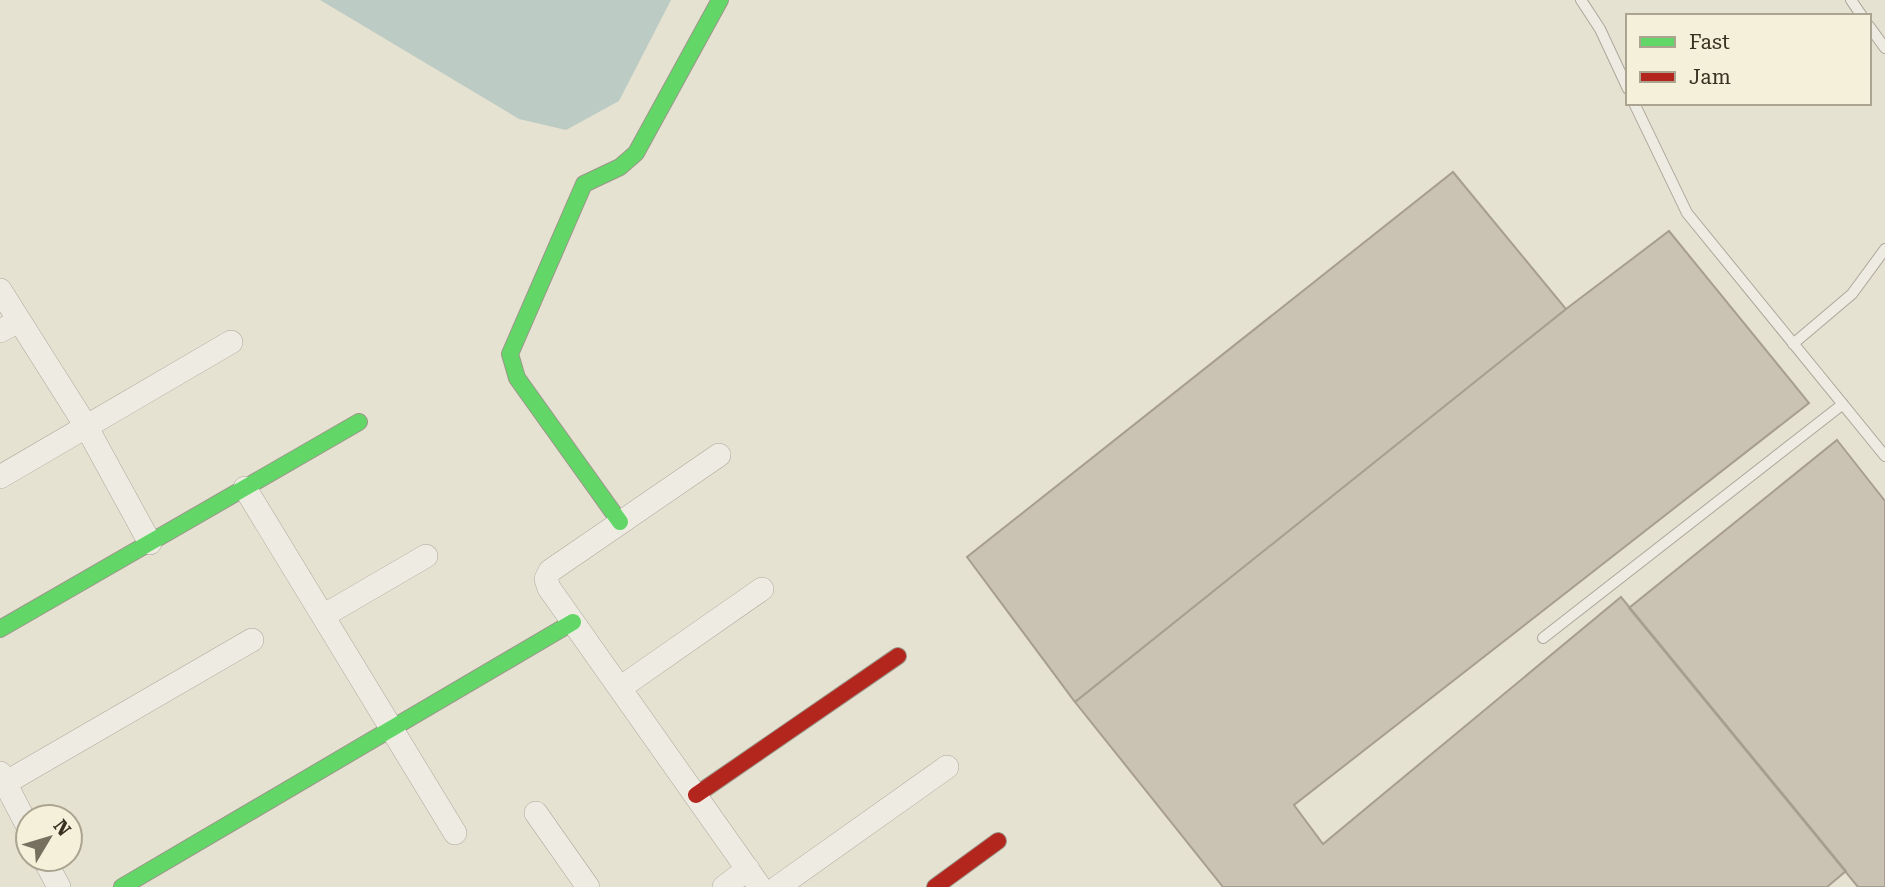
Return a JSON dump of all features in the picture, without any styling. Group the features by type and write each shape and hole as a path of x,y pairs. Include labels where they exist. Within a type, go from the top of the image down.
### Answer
{"street":[{"path":"621,522 517,378 510,354 584,184 629,161 636,153 720,0"},
{"path":"0,290 10,326 86,426 150,543"},
{"path":"0,477 231,342"},
{"path":"0,629 359,422"},
{"path":"719,455 550,571 546,579 549,588 754,878 724,887"},
{"path":"245,488 455,833"},
{"path":"323,616 426,556"},
{"path":"620,688 762,589"},
{"path":"122,887 573,622"},
{"path":"14,803 2,781 252,640"},
{"path":"696,795 898,656"},
{"path":"778,887 947,767"},
{"path":"536,813 588,887"},
{"path":"935,887 998,841"}],"lane":[{"path":"1581,0 1600,29 1626,85"},
{"path":"1871,29 1885,48"},
{"path":"1635,105 1687,213 1885,456"},
{"path":"1793,344 1852,294 1885,249"},
{"path":"1875,263 1885,271"},
{"path":"1543,638 1843,404"}],"shaded area":[{"path":"320,0 671,0 619,101 566,130 519,119"}],"building":[{"path":"1453,172 1566,309 1075,702 967,557"},
{"path":"1669,231 1809,403 1294,805 1323,844 1621,597 1846,871 1827,887 1223,887 1075,702 1566,309"},
{"path":"1837,440 1885,501 1885,887 1858,887 1629,608"}],"traffic: fast":[{"path":"620,522 517,378 510,354 584,184 620,167 636,153 720,0"},
{"path":"0,629 359,422"},
{"path":"122,887 573,622"}],"traffic: jam":[{"path":"696,795 898,656"},
{"path":"935,887 998,841"}]}
